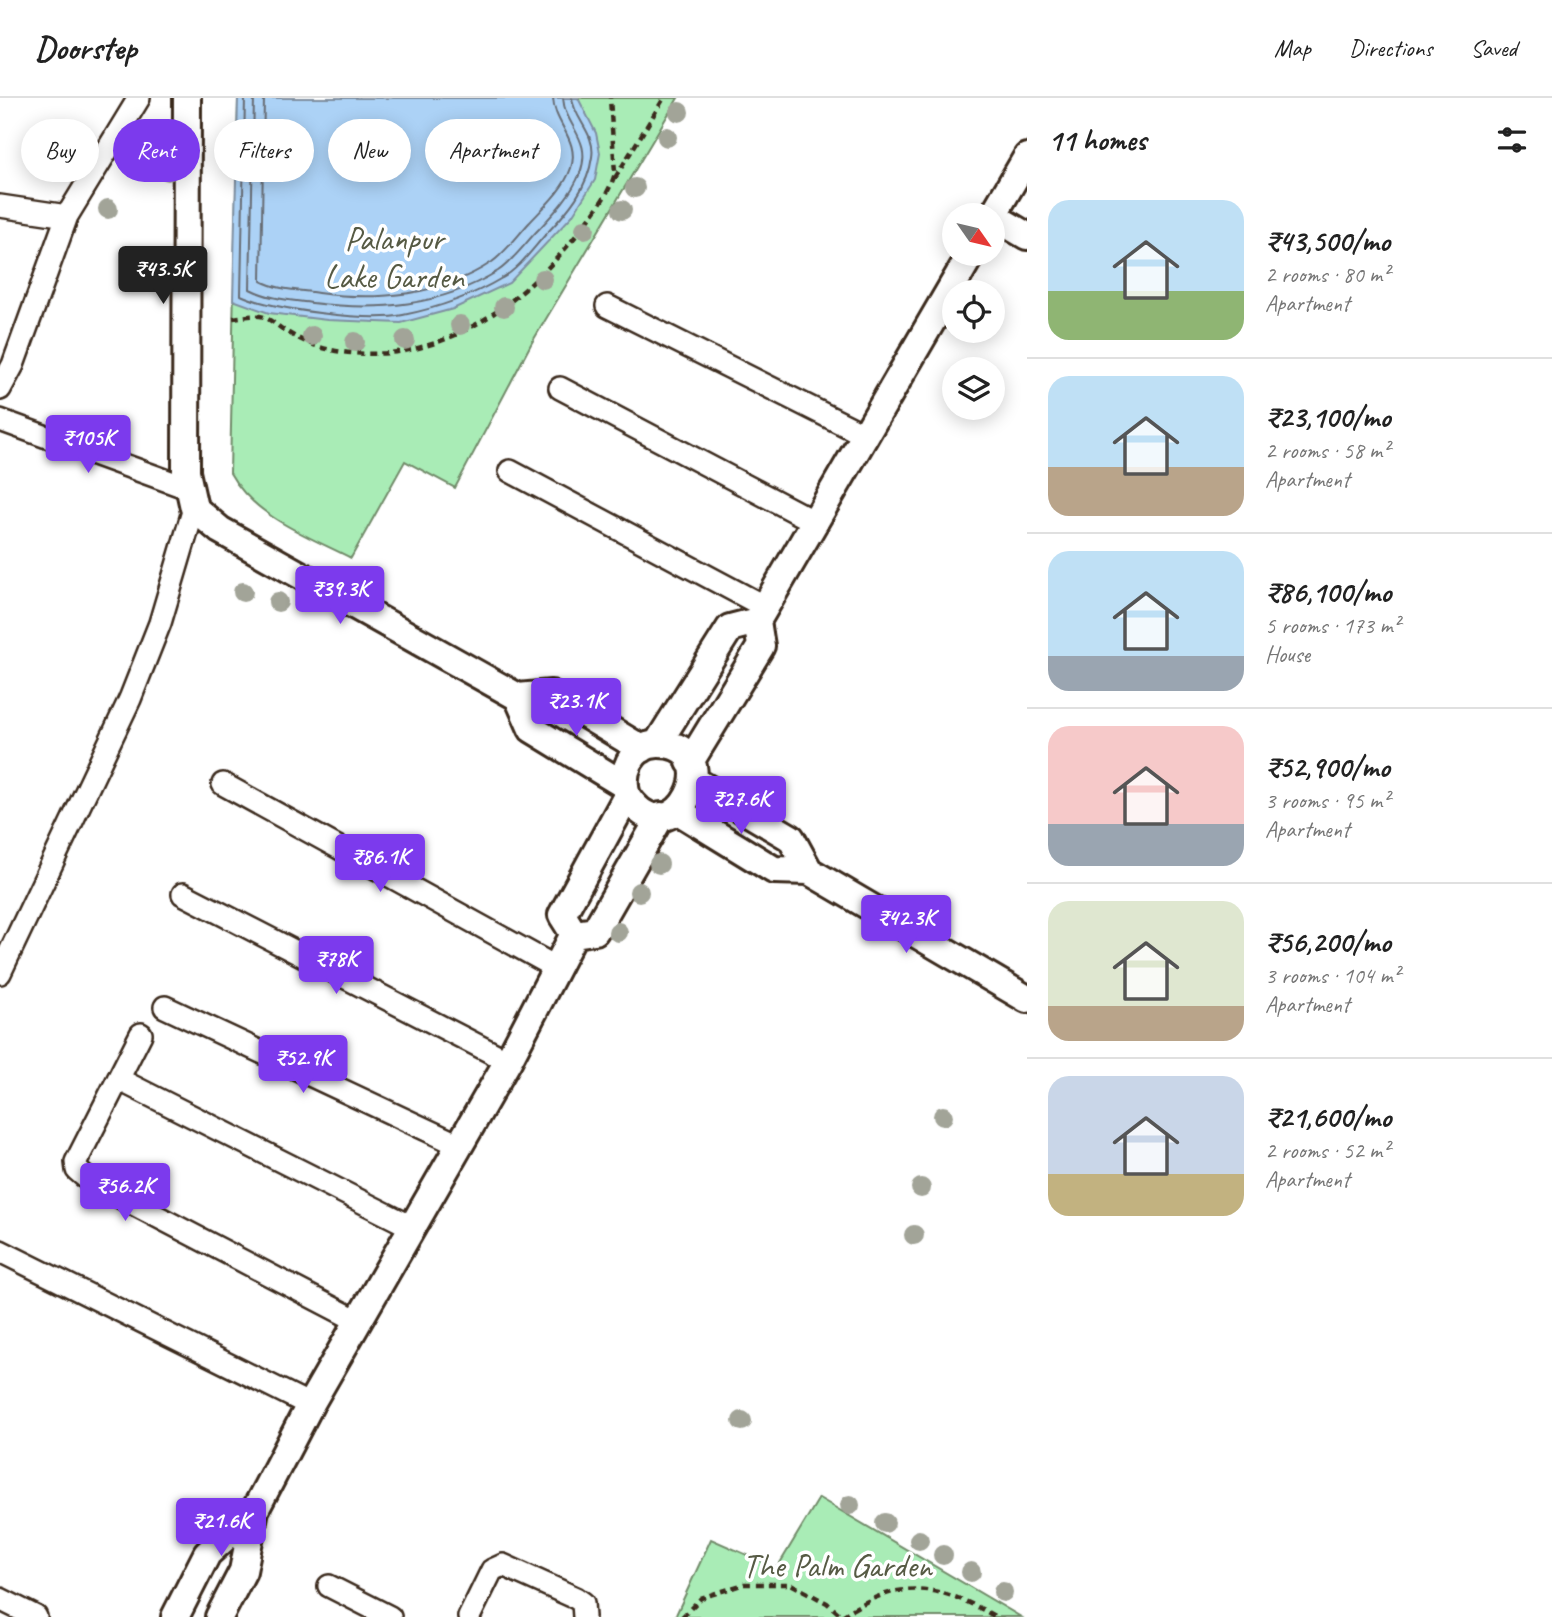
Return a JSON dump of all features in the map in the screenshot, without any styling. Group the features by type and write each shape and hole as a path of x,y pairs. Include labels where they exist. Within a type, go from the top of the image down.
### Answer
{"street":[{"path":"0,389 13,365 67,216 139,98"},
{"path":"0,973 130,699 160,623 192,499 186,472 187,98"},
{"path":"1000,203 1027,157"},
{"path":"0,206 67,216"},
{"path":"1005,223 1027,236"},
{"path":"574,934 595,931 669,813 687,803 692,772 761,646 761,614 817,523 964,266"},
{"path":"607,306 867,436"},
{"path":"560,388 817,523"},
{"path":"0,420 192,499 220,530 518,697 551,694 650,747 676,749 692,772 791,838 809,870 1027,999"},
{"path":"509,471 761,614"},
{"path":"574,934 562,915 625,791 627,765 650,747 730,628 761,614"},
{"path":"518,697 532,729 625,791 641,811 669,813 774,870 809,870"},
{"path":"223,784 557,968"},
{"path":"183,894 508,1062"},
{"path":"219,1617 243,1572 255,1510 310,1405 508,1062 574,934"},
{"path":"165,1007 459,1145"},
{"path":"141,1034 76,1162 76,1170 92,1182 358,1321"},
{"path":"118,1079 412,1227"},
{"path":"0,1251 310,1405"},
{"path":"175,1617 208,1554 255,1510"},
{"path":"469,1617 492,1570 503,1565 576,1598 583,1603 584,1617"},
{"path":"329,1586 390,1617"},
{"path":"0,1599 36,1617"}],"path":[{"path":"610,98 615,173 612,183"},
{"path":"233,318 261,316 313,347 351,354 396,355 433,345 494,314 521,293 572,242 664,98"},
{"path":"682,1617 701,1598 744,1584 791,1584 827,1603 842,1617 862,1603 913,1588 959,1596 996,1617"}],"green space":[{"name":"Palanpur Lake Garden","path":"238,98 678,98 531,344 455,488 405,461 351,558 283,524 267,513 240,488 230,473 236,182 314,182 314,119 238,119"},
{"name":"The Palm Garden","path":"819,1498 1021,1617 675,1617 711,1539 777,1568"}],"water":[{"path":"238,98 578,98 596,133 600,153 595,180 572,216 509,283 453,309 401,323 327,320 269,313 233,300 236,182 314,182 314,119 237,119"}]}
